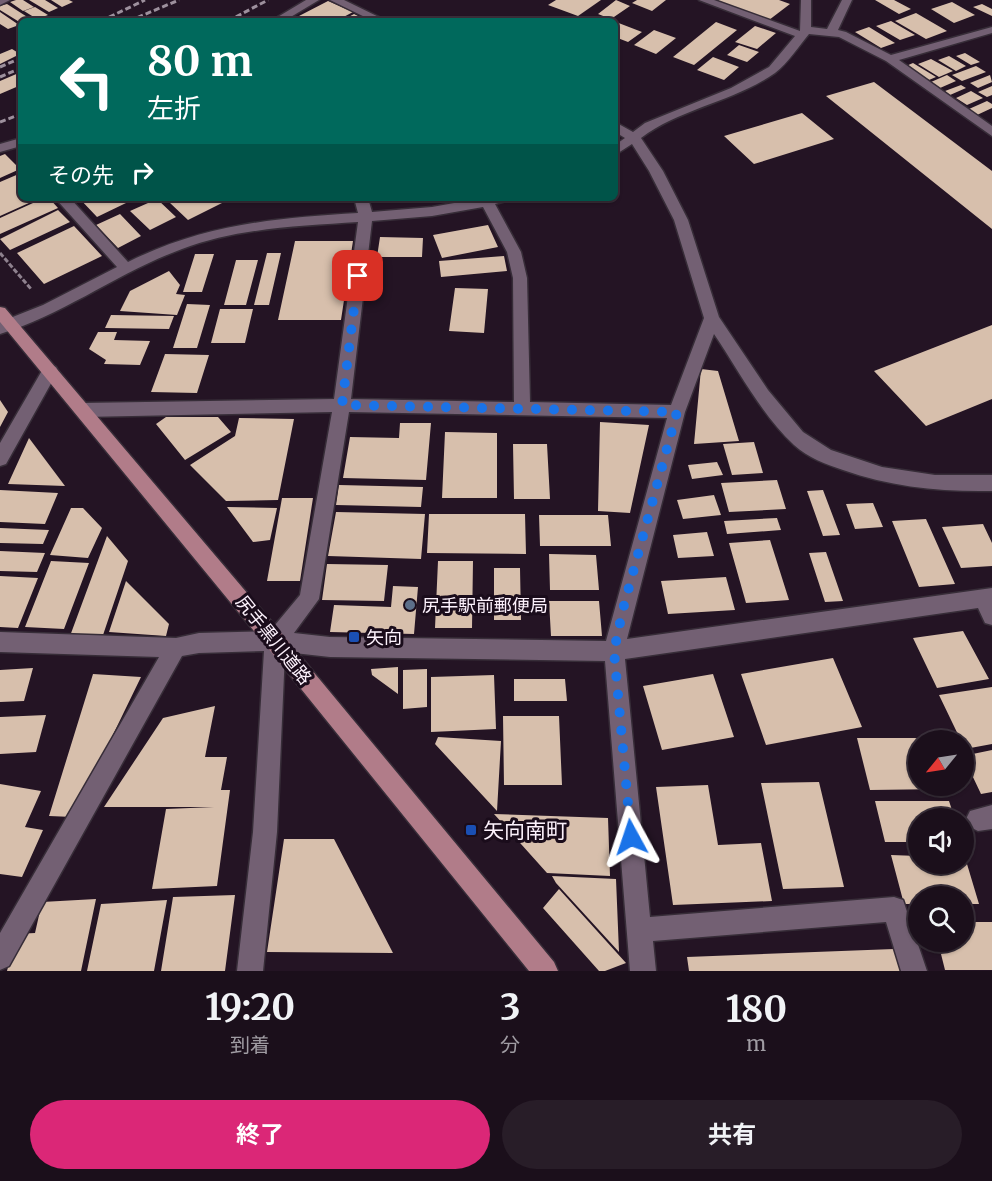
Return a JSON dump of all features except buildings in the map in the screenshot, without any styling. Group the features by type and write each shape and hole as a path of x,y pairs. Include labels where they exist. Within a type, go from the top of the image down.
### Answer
{"main road":[{"name":"尻手黒川道路","path":"3,321 83,410 545,971"}],"street":[{"path":"0,2 5,0"},
{"path":"281,18 314,0"},
{"path":"335,0 375,18"},
{"path":"704,0 803,32 842,34 890,59 992,132"},
{"path":"618,149 649,126 735,91 773,69 803,32 806,0"},
{"path":"831,33 847,0"},
{"path":"890,59 992,30"},
{"path":"618,128 634,139 656,171 681,220 712,318 777,415 799,439 823,456 890,479 932,484 992,483"},
{"path":"65,201 126,268"},
{"path":"250,971 265,832 275,641 309,599 342,405 366,217 362,201"},
{"path":"3,321 54,307 167,247 219,232 246,227 452,208 489,201"},
{"path":"494,201 514,252 520,279 522,409"},
{"path":"643,971 614,651 623,609 677,412 712,318"},
{"path":"0,459 50,371"},
{"path":"83,410 342,405 677,412"},
{"path":"0,642 176,648 199,643 275,641 330,647 614,651 989,603"},
{"path":"0,957 176,648"},
{"path":"640,930 894,909 914,971"}],"railway":[{"path":"107,18 145,0"},
{"path":"136,18 179,0"},
{"path":"234,18 268,0"},
{"path":"0,67 18,59"},
{"path":"0,77 18,69"},
{"path":"0,122 18,115"}],"place":[{"name":"尻手駅前郵便局","path":"410,605"},
{"name":"矢向","path":"354,637"},
{"name":"矢向南町","path":"471,830"}],"route":[{"path":"358,276 342,405 677,412 623,609 614,651 631,837"}]}
